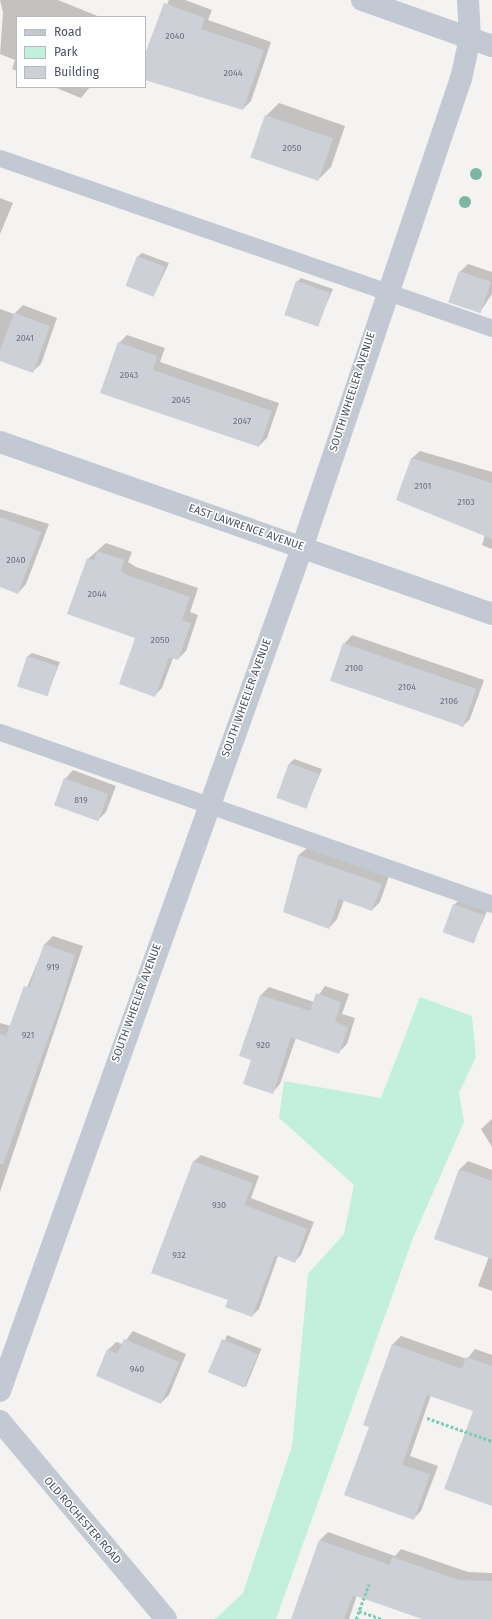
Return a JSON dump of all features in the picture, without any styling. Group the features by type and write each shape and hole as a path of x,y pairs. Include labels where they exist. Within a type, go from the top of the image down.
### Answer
{"street":[{"path":"362,0 492,46"},
{"name":"SOUTH WHEELER AVENUE","path":"0,1391 208,804 302,548 387,292 462,79 470,38 468,0"},
{"name":"EAST LAWRENCE AVENUE","path":"0,442 492,614"},
{"name":"OLD ROCHESTER ROAD","path":"0,1421 166,1619"}],"lane":[{"path":"0,158 492,328"},
{"path":"0,732 492,904"}],"path":[{"path":"427,1418 492,1441"},
{"path":"356,1619 369,1584"},
{"path":"359,1611 382,1619"}],"green space":[{"path":"420,997 472,1016 476,1057 459,1093 464,1122 413,1238 276,1619 215,1619 243,1593 292,1446 308,1274 344,1234 354,1185 279,1118 284,1081 381,1098"}],"building":[{"path":"164,3 205,18 201,29 264,50 243,110 146,80 146,51"},
{"path":"265,115 333,138 318,181 250,158"},
{"path":"137,256 165,267 154,297 126,286"},
{"path":"459,271 491,282 480,313 448,302"},
{"path":"296,281 330,293 318,327 284,315"},
{"path":"14,313 50,326 33,373 0,361 0,350"},
{"path":"118,342 157,356 153,370 272,411 259,447 100,393"},
{"path":"411,458 492,483 492,539 396,500"},
{"path":"0,517 41,532 18,594 0,587"},
{"path":"97,551 124,560 121,571 127,575 190,597 182,620 191,623 178,660 169,657 155,697 119,684 135,638 67,614 87,558 94,561"},
{"path":"343,643 476,689 463,727 330,681"},
{"path":"27,656 57,666 48,696 17,686"},
{"path":"289,763 319,774 306,809 276,798"},
{"path":"64,778 108,794 98,821 54,805"},
{"path":"298,855 382,884 372,911 339,899 329,929 283,912"},
{"path":"453,904 484,915 474,943 443,932"},
{"path":"44,944 75,955 62,1000 3,1164 0,1164 0,1034 6,1036 24,986 29,988"},
{"path":"316,993 341,1002 335,1022 348,1027 339,1054 291,1037 273,1094 243,1084 251,1060 239,1056 260,995 310,1011"},
{"path":"193,1161 253,1183 244,1205 307,1229 295,1263 275,1255 252,1317 225,1307 228,1300 151,1273"},
{"path":"459,1169 492,1181 492,1259 434,1239"},
{"path":"124,1339 179,1362 161,1404 96,1376 107,1349 117,1354"},
{"path":"222,1339 258,1354 244,1387 208,1372"},
{"path":"392,1344 462,1369 466,1357 492,1366 492,1506 444,1489 473,1411 427,1395 402,1465 430,1474 414,1520 344,1495 369,1427 363,1425"},
{"path":"319,1540 390,1565 392,1557 459,1580 492,1581 492,1619 422,1619 353,1595 344,1619 291,1619"}]}
